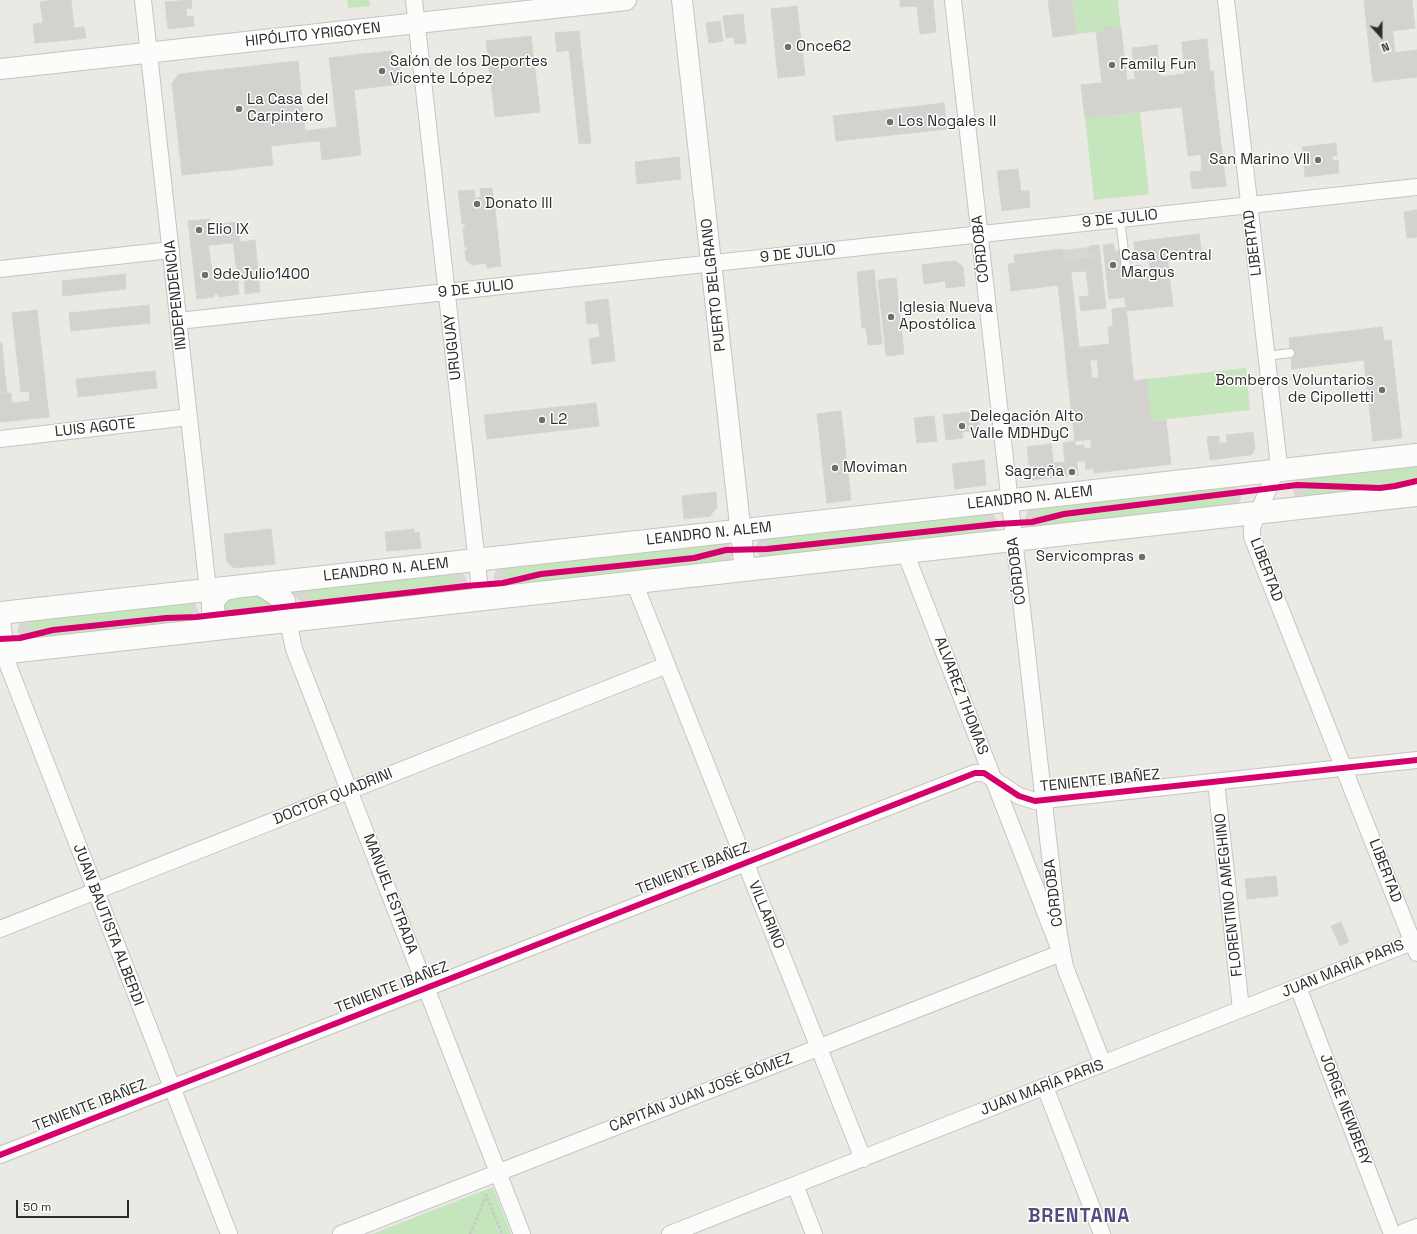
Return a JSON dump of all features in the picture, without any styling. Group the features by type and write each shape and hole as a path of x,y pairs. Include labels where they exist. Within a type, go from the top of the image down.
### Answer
{"main road":[{"name":"LEANDRO N. ALEM","path":"0,613 1417,455"},
{"path":"3,652 1417,495"},
{"path":"260,584 276,594 284,602 288,620"},
{"path":"231,588 225,589 217,595 214,600 213,609 220,622 234,627"}],"street":[{"name":"INDEPENDENCIA","path":"143,0 208,590"},
{"name":"URUGUAY","path":"414,0 481,599"},
{"name":"HIPÓLITO YRIGOYEN","path":"0,69 626,0"},
{"name":"PUERTO BELGRANO","path":"682,0 745,570"},
{"name":"CÓRDOBA","path":"953,0 1061,953 1065,967 1103,1064"},
{"name":"LIBERTAD","path":"1226,0 1278,454 1276,471 1252,530 1253,541 1415,947"},
{"name":"9 DE JULIO","path":"178,321 1417,187"},
{"path":"0,269 171,250"},
{"name":"LUIS AGOTE","path":"0,439 189,417"},
{"name":"ALVAREZ THOMAS","path":"905,552 1061,953"},
{"name":"VILLARINO","path":"634,582 862,1159"},
{"name":"JUAN BAUTISTA ALBERDI","path":"0,613 3,652 8,666 229,1234"},
{"name":"MANUEL ESTRADA","path":"288,620 294,649 522,1234"},
{"name":"DOCTOR QUADRINI","path":"0,929 667,666"},
{"name":"TENIENTE IBAÑEZ","path":"0,1155 970,775 984,773 1027,800 1035,802 1417,760"},
{"name":"FLORENTINO AMEGHINO","path":"1216,782 1242,1009"},
{"name":"JUAN MARÍA PARIS","path":"670,1234 1298,987 1415,947"},
{"name":"CAPITÁN JUAN JOSÉ GÓMEZ","path":"341,1234 1061,953"},
{"name":"JORGE NEWBERY","path":"1298,987 1392,1234"},
{"path":"1045,1087 1102,1234"},
{"path":"795,1185 814,1234"},
{"path":"1404,1234 1417,1229"}],"lane":[{"path":"1120,219 1126,268 1128,271 1139,270"},
{"path":"1266,356 1290,353"}],"path":[{"path":"479,1198 486,1195"},
{"path":"470,1234 486,1195"},
{"path":"486,1195 502,1234"}],"green space":[{"path":"347,0 369,0 370,6 348,8"},
{"path":"1072,0 1118,0 1121,29 1113,30 1113,27 1103,27 1104,31 1076,34"},
{"path":"1140,112 1149,194 1094,200 1085,118"},
{"path":"1246,368 1250,410 1151,421 1147,379"},
{"path":"1417,464 1417,488 1305,501 1296,497 1293,492 1295,482 1299,478"},
{"path":"1229,484 1238,488 1240,491 1241,499 1238,504 1039,530 1028,526 1025,517 1028,510"},
{"path":"986,511 993,514 995,517 997,522 995,532 763,559 756,549 757,544 762,538"},
{"path":"725,541 730,546 732,557 723,565 498,586 494,578 498,567"},
{"path":"455,571 464,575 466,578 466,586 464,591 311,611 302,607 298,599 287,591"},
{"path":"258,593 271,603 270,610 267,614 236,619 224,613 224,603 227,598"},
{"path":"189,601 195,603 199,613 206,619 31,643 21,639 18,634 18,627 23,621"},
{"path":"493,1187 511,1234 372,1234"}],"shaded area":[{"path":"1089,247 1087,252 1094,253 1095,257 1064,261 1063,250"},
{"path":"1304,476 1306,501 1297,498 1294,494 1293,488 1296,481"},
{"path":"1228,484 1237,487 1241,495 1238,504 1230,509"},
{"path":"1037,505 1039,530 1030,527 1026,519 1028,510"},
{"path":"984,512 993,514 997,522 995,532 986,536"},
{"path":"768,536 770,560 763,559 756,549 759,540"},
{"path":"719,541 728,543 732,554 730,561 721,565"},
{"path":"505,565 507,589 498,586 494,578 498,567"},
{"path":"453,571 460,572 465,576 467,582 464,591 455,595"},
{"path":"308,586 311,611 304,609 298,599 287,591"},
{"path":"189,601 195,603 199,613 206,619 192,625"},
{"path":"29,619 31,643 24,642 18,632 20,623"}],"building":[{"path":"54,0 71,0 74,28 84,27 86,38 59,41"},
{"path":"54,0 59,41 35,43 33,24 43,23 40,2"},
{"path":"191,0 192,8 186,9 187,17 193,16 194,26 168,29 165,2"},
{"path":"900,0 933,0 936,32 920,34 917,6 900,7"},
{"path":"1048,0 1072,0 1076,34 1053,37"},
{"path":"1364,0 1389,0 1395,53 1370,56"},
{"path":"1389,0 1412,0 1415,28 1392,31"},
{"name":"Once62","path":"797,6 805,75 778,78 771,9"},
{"path":"743,14 746,43 735,44 734,37 726,38 723,16"},
{"path":"720,21 723,41 709,43 706,23"},
{"name":"Family Fun","path":"1113,26 1113,30 1121,29 1127,80 1102,83 1096,32 1104,31 1103,27"},
{"path":"579,31 591,143 579,144 569,50 557,52 555,33"},
{"path":"531,36 540,112 495,117 486,41"},
{"path":"1207,39 1210,71 1185,74 1182,42"},
{"path":"1157,45 1160,76 1135,79 1132,48"},
{"path":"1417,50 1417,77 1373,82 1370,56"},
{"name":"Salón de los Deportes Vicente López","path":"391,51 398,57 401,84 367,88 363,54"},
{"path":"363,54 367,88 333,92 329,58"},
{"path":"298,61 306,142 271,146 262,65"},
{"name":"La Casa del Carpintero","path":"262,65 273,165 219,171 207,71"},
{"path":"207,71 219,171 182,175 172,83 179,74"},
{"path":"1213,71 1216,103 1085,118 1081,85"},
{"path":"354,90 361,155 322,160 320,141 306,142 305,131 337,127 333,92"},
{"name":"Los Nogales II","path":"944,103 947,129 836,141 833,116"},
{"path":"1216,103 1222,152 1188,156 1182,107"},
{"name":"San Marino VII","path":"1336,143 1337,156 1332,156 1333,161 1338,160 1339,173 1305,177 1302,147"},
{"path":"1222,152 1226,186 1192,189 1190,172 1202,171 1201,155"},
{"path":"679,157 681,179 637,184 635,162"},
{"path":"1018,169 1021,191 1029,191 1030,207 1002,211 997,171"},
{"name":"Donato III","path":"492,188 495,210 461,214 458,191 474,190 475,198 481,197 480,189"},
{"path":"495,210 501,266 487,268 481,212"},
{"path":"1417,210 1417,237 1407,238 1404,212"},
{"path":"481,212 487,263 472,265 466,260 465,250 468,250 467,247 465,247 463,228 465,227 465,224 462,224 461,214"},
{"name":"Elio IX","path":"209,219 211,236 219,235 218,224 238,222 240,242 191,247 188,221"},
{"path":"1199,234 1202,257 1168,260 1166,238"},
{"path":"1166,238 1169,274 1151,276 1149,259 1136,261 1134,242"},
{"path":"255,240 260,292 245,294 244,279 238,280 233,243"},
{"name":"Casa Central Margus","path":"1114,244 1114,251 1119,251 1125,297 1109,299 1103,245"},
{"name":"9deJulio1400","path":"208,245 212,271 216,271 217,282 238,280 239,294 219,297 219,294 214,294 214,297 197,299 191,247"},
{"path":"1099,245 1106,308 1081,311 1079,297 1089,296 1086,271 1071,272 1079,347 1065,349 1054,250 1063,249 1064,261 1095,257 1094,253 1089,253 1087,249 1090,246"},
{"path":"1054,250 1058,285 1011,291 1008,264 1015,263 1014,255"},
{"path":"956,261 963,267 965,286 946,288 944,262"},
{"path":"944,262 946,281 924,284 922,265"},
{"path":"874,270 878,305 860,307 857,272"},
{"path":"125,274 126,289 63,296 62,281"},
{"path":"1169,274 1173,306 1126,311 1123,279"},
{"name":"Iglesia Nueva Apostólica","path":"896,278 904,354 886,356 878,280"},
{"path":"608,299 615,361 592,364 589,339 600,337 598,323 587,324 585,302"},
{"path":"149,305 150,323 71,331 69,313"},
{"path":"878,305 882,344 868,345 866,328 862,328 860,307"},
{"path":"1126,307 1131,355 1111,358 1108,327 1113,326 1112,309"},
{"path":"37,310 43,363 18,366 12,313"},
{"path":"1382,327 1384,341 1391,340 1402,438 1373,441 1364,360 1292,369 1289,338"},
{"path":"0,343 2,343 4,367 0,368"},
{"path":"1109,344 1111,358 1066,363 1065,349"},
{"path":"1131,355 1138,423 1166,420 1171,464 1094,473 1094,468 1086,470 1085,461 1077,461 1075,446 1084,445 1084,449 1091,448 1091,439 1105,438 1097,359"},
{"path":"1090,360 1092,378 1099,378 1105,438 1075,441 1066,363"},
{"path":"43,363 46,390 21,392 18,366"},
{"path":"4,367 7,392 0,393 0,368"},
{"path":"155,371 157,388 78,397 76,379"},
{"path":"1147,379 1151,421 1138,423 1134,381"},
{"path":"46,390 49,417 0,422 0,394 11,393 12,403 30,401 29,391"},
{"name":"L2","path":"596,403 599,426 487,439 484,415"},
{"name":"Moviman","path":"841,411 851,500 827,503 817,414"},
{"name":"Delegación Alto Valle MDHDyC","path":"970,412 971,422 979,421 980,430 962,432 963,438 946,440 943,415"},
{"path":"934,416 937,441 917,443 914,418"},
{"path":"1253,432 1255,449 1251,455 1248,455 1245,433"},
{"path":"1245,433 1248,455 1210,460 1207,437 1219,436 1219,443 1227,443 1226,435"},
{"path":"1075,441 1078,475 1055,477 1053,463 1065,462 1063,443"},
{"path":"1051,444 1055,477 1031,480 1027,447"},
{"path":"984,460 986,485 955,489 952,464"},
{"path":"716,492 717,507 710,516 684,519 682,496"},
{"path":"271,529 275,564 234,568 227,562 224,534"},
{"path":"414,529 414,533 419,532 421,548 387,551 385,532"},
{"path":"1276,876 1278,896 1247,899 1245,879"},
{"path":"1341,922 1349,942 1340,946 1331,926"}],"cycle path":[{"path":"0,639 20,638 53,630 166,618 196,617 503,583 541,574 694,558 726,550 767,549 997,524 1032,522 1064,514 1297,485 1380,488 1417,481"},
{"path":"0,1155 975,773 984,773 1019,796 1035,801 1417,760"}],"place":[{"name":"Once62","path":"788,47"},
{"name":"Family Fun","path":"1112,65"},
{"name":"Salón de los Deportes Vicente López","path":"382,71"},
{"name":"La Casa del Carpintero","path":"239,109"},
{"name":"Los Nogales II","path":"890,122"},
{"name":"San Marino VII","path":"1318,160"},
{"name":"Donato III","path":"477,204"},
{"name":"Elio IX","path":"199,230"},
{"name":"Casa Central Margus","path":"1113,265"},
{"name":"9deJulio1400","path":"205,275"},
{"name":"Iglesia Nueva Apostólica","path":"891,317"},
{"name":"Bomberos Voluntarios de Cipolletti","path":"1382,390"},
{"name":"L2","path":"542,420"},
{"name":"Delegación Alto Valle MDHDyC","path":"962,426"},
{"name":"Moviman","path":"835,468"},
{"name":"Sagreña","path":"1072,472"},
{"name":"Servicompras","path":"1142,557"}],"district":[{"name":"BRENTANA","path":"1079,1217"}]}
